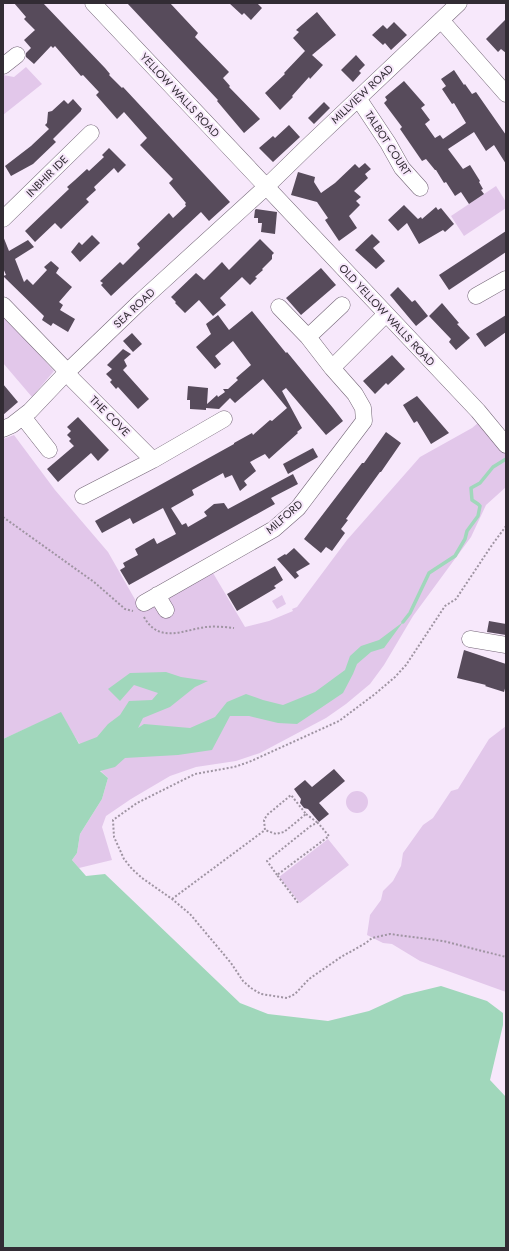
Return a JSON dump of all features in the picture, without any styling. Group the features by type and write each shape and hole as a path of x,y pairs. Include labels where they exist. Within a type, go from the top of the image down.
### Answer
{"street":[{"name":"YELLOW WALLS ROAD","path":"93,3 266,187"},
{"name":"MILLVIEW ROAD","path":"266,187 459,3"},
{"path":"441,20 506,94"},
{"path":"3,66 17,55"},
{"name":"TALBOT COURT","path":"358,98 388,143 402,168 420,188"},
{"name":"INBHIR IDE","path":"3,219 91,133"},
{"name":"OLD YELLOW WALLS ROAD","path":"266,187 478,411 506,445"},
{"name":"SEA ROAD","path":"3,429 24,417 67,372 142,300 266,187"},
{"path":"476,296 506,279"},
{"path":"3,305 67,372"},
{"path":"308,337 342,305"},
{"name":"MILFORD","path":"142,606 157,595 274,529 298,508 364,421 363,408 355,394 332,368 308,337 279,307"},
{"path":"332,368 386,314"},
{"name":"THE COVE","path":"67,372 153,460"},
{"path":"24,417 49,450"},
{"path":"83,496 153,460 224,419"},
{"path":"157,595 166,610"},
{"path":"470,639 506,645"}],"path":[{"path":"3,517 94,582 125,609 132,611 142,606 147,621 158,631 169,634 205,627 234,628"},
{"path":"506,526 492,544 456,599 445,606 406,664 395,677 375,694 339,720 249,762 234,767 195,774 137,804 113,820 114,837 124,859 142,878 190,914 217,946 243,981 261,994 278,998 287,998 295,994 309,979 341,957 372,938 390,934 443,941 506,957"},
{"path":"265,830 264,820 267,815 291,795 306,814 318,823 329,836 277,875"},
{"path":"265,830 276,834 284,832 306,814"},
{"path":"299,904 267,861 312,824 318,823"},
{"path":"172,899 265,830"}],"shaded area":[{"path":"26,67 42,84 3,115 3,75 14,77"},
{"path":"496,186 506,202 506,208 464,236 451,216"},
{"path":"3,315 54,371 32,397 3,363"},
{"path":"484,418 506,445 506,487 486,505 471,537 413,616 384,665 370,684 326,718 260,753 236,761 196,767 170,776 131,799 106,816 102,827 112,860 79,868 72,860 77,853 80,834 102,799 108,778 88,756 61,713 3,739 3,439 14,435 55,490 108,552 141,610 213,573 245,627 269,621 293,611 292,609 297,607 347,540 420,457 472,428"},
{"path":"282,595 286,604 277,609 272,601"},
{"path":"403,622 384,648 371,652 357,664 343,693 297,724 278,723 249,716 230,716 212,750 178,755 125,758 115,767 100,771 108,778 102,799 80,834 77,853 72,860 86,876 105,874 240,1003 268,1014 328,1021 369,1011 404,995 441,986 487,1001 503,1013 503,1025 490,1080 506,1097 506,1248 3,1248 3,739 61,712 79,744 97,737 108,724 120,715 129,701 152,700 158,693 134,685 120,701 108,689 130,673 166,672 181,677 208,681 195,687 170,707 143,718 138,728 144,724 190,728 215,717 227,702 246,694 283,705 315,692 345,670 350,656 361,646 379,640"},
{"path":"506,726 506,992 420,961 392,944 383,943 367,935 370,915 381,900 383,891 393,881 401,866 403,853 423,825 433,818 451,791 458,789 489,739"},
{"path":"357,791 365,794 368,802 365,810 357,813 349,810 346,802 349,794"},
{"path":"328,839 349,865 300,903 279,877"}],"building":[{"path":"14,3 43,3 105,68 110,74 109,75 122,88 123,87 230,202 209,221 201,212 111,296 101,285 103,283 100,281 120,262 123,265 140,248 137,244 169,213 173,218 186,206 186,203 169,183 173,179 140,145 147,138 124,112 117,119 96,95 99,92 83,75 81,76 55,46 53,48 51,46 34,64 26,57 26,53 31,48 24,40 35,30 24,19 26,17"},
{"path":"127,3 170,3 198,33 195,37 229,72 223,78 230,86 229,87 260,119 244,133 217,101 218,100"},
{"path":"229,3 257,3 262,8 251,20 244,13 242,15"},
{"path":"317,12 336,35 312,55 323,65 310,79 309,77 280,110 265,93 285,74 284,73 305,51 293,38 299,32 296,30"},
{"path":"506,19 506,53 501,49 498,52 486,39"},
{"path":"394,22 407,35 391,50 385,43 383,45 372,35 383,25 387,29"},
{"path":"356,55 365,65 359,71 361,73 353,82 341,70"},
{"path":"454,70 472,94 476,92 506,135 506,164 494,145 486,151 474,132 448,149 463,169 470,165 480,181 479,182 483,189 481,190 484,194 469,204 461,192 455,196 446,182 444,183 436,170 426,159 422,161 400,129 402,127 384,103 387,100 385,97 404,81 425,105 421,108 430,120 425,124 435,138 440,135 443,139 466,123 454,103 452,104 442,89 446,86 441,79"},
{"path":"73,99 82,109 81,111 53,139 56,142 33,164 11,176 5,166 31,146 49,129 45,125 47,123 48,112 52,111 64,100 68,104"},
{"path":"324,102 330,108 314,124 308,118"},
{"path":"289,125 300,137 273,162 259,148 273,136 275,138"},
{"path":"109,148 126,165 118,173 114,168 94,187 96,190 86,199 89,202 61,229 55,223 35,242 25,231 69,189 67,187 87,169 89,171 104,157 102,155"},
{"path":"365,163 371,169 365,174 368,178 354,191 361,197 356,201 360,205 349,216 357,228 339,241 325,220 328,218 317,202 291,195 298,172 315,177 314,182 321,193 335,183 355,164 359,168"},
{"path":"404,205 418,219 421,217 422,219 436,207 438,210 441,208 454,224 445,232 443,230 419,244 407,223 398,231 388,220"},
{"path":"256,209 277,212 275,234 261,232 262,223 258,223 258,218 254,218"},
{"path":"506,231 506,252 449,290 439,275"},
{"path":"372,234 380,242 373,248 385,261 376,269 355,250"},
{"path":"92,235 100,243 80,262 71,252 79,242 82,245"},
{"path":"3,236 9,251 28,240 34,247 15,259 24,282 27,279 33,285 47,270 44,267 51,261 59,268 56,273 72,287 59,302 63,305 60,310 75,319 68,332 53,323 51,326 42,320 44,316 3,276 6,275 3,268"},
{"path":"260,239 274,253 272,255 272,259 255,277 257,278 250,285 242,277 220,298 226,305 213,316 199,300 185,313 175,303 176,302 171,297 196,273 204,280 222,262 229,270"},
{"path":"321,268 336,285 301,315 286,298"},
{"path":"398,287 412,302 415,300 428,316 416,326 390,295"},
{"path":"442,303 459,323 457,324 470,338 456,350 449,342 451,339 429,316"},
{"path":"252,311 343,421 326,435 286,388 282,391 302,428 297,432 298,433 269,459 265,454 250,462 256,471 244,481 247,485 240,491 232,475 225,478 223,473 192,490 194,495 171,508 182,525 186,523 188,527 207,516 204,512 214,504 224,503 228,509 293,474 298,484 271,498 275,504 129,585 120,570 125,567 123,563 138,555 135,549 154,538 157,544 176,534 163,508 133,524 130,518 102,533 95,521 252,433 253,435 287,408 263,379 235,403 230,398 219,409 190,409 190,400 187,400 188,386 208,388 207,404 217,395 218,397 225,392 223,389 228,389 238,380 236,378 251,365 233,341 215,356 221,364 215,369 196,347 211,334 206,324 218,315 229,330"},
{"path":"506,315 506,332 485,347 476,334"},
{"path":"132,333 142,344 133,352 123,341"},
{"path":"123,349 131,354 124,360 127,366 123,370 149,399 138,409 118,387 116,389 110,382 112,380 106,374 112,369 107,365"},
{"path":"392,355 405,369 388,385 386,383 375,394 363,381"},
{"path":"3,384 18,402 3,415"},
{"path":"417,396 449,433 431,444 417,421 414,423 403,405"},
{"path":"78,417 109,450 98,461 91,453 58,482 47,469 74,446 69,441 71,439 67,435 71,431 67,427"},
{"path":"386,432 401,443 346,519 348,520 341,529 345,533 332,551 326,547 321,553 304,539 362,463 364,463"},
{"path":"313,448 318,457 288,474 283,464"},
{"path":"294,548 310,564 296,572 299,576 295,579 277,559 285,554 286,555"},
{"path":"275,566 283,580 274,586 276,588 237,611 227,594"},
{"path":"489,621 506,624 506,635 487,632"},
{"path":"464,650 506,664 506,685 504,692 485,686 486,685 457,678"},
{"path":"334,769 345,781 319,803 329,814 319,822 308,809 304,808 300,803 301,799 294,789 305,780 312,787"}],"waterway":[{"path":"403,622 410,613 429,573 455,556 465,539 467,531 478,516 480,506 472,500 471,488 480,483 493,467 506,459"}]}
